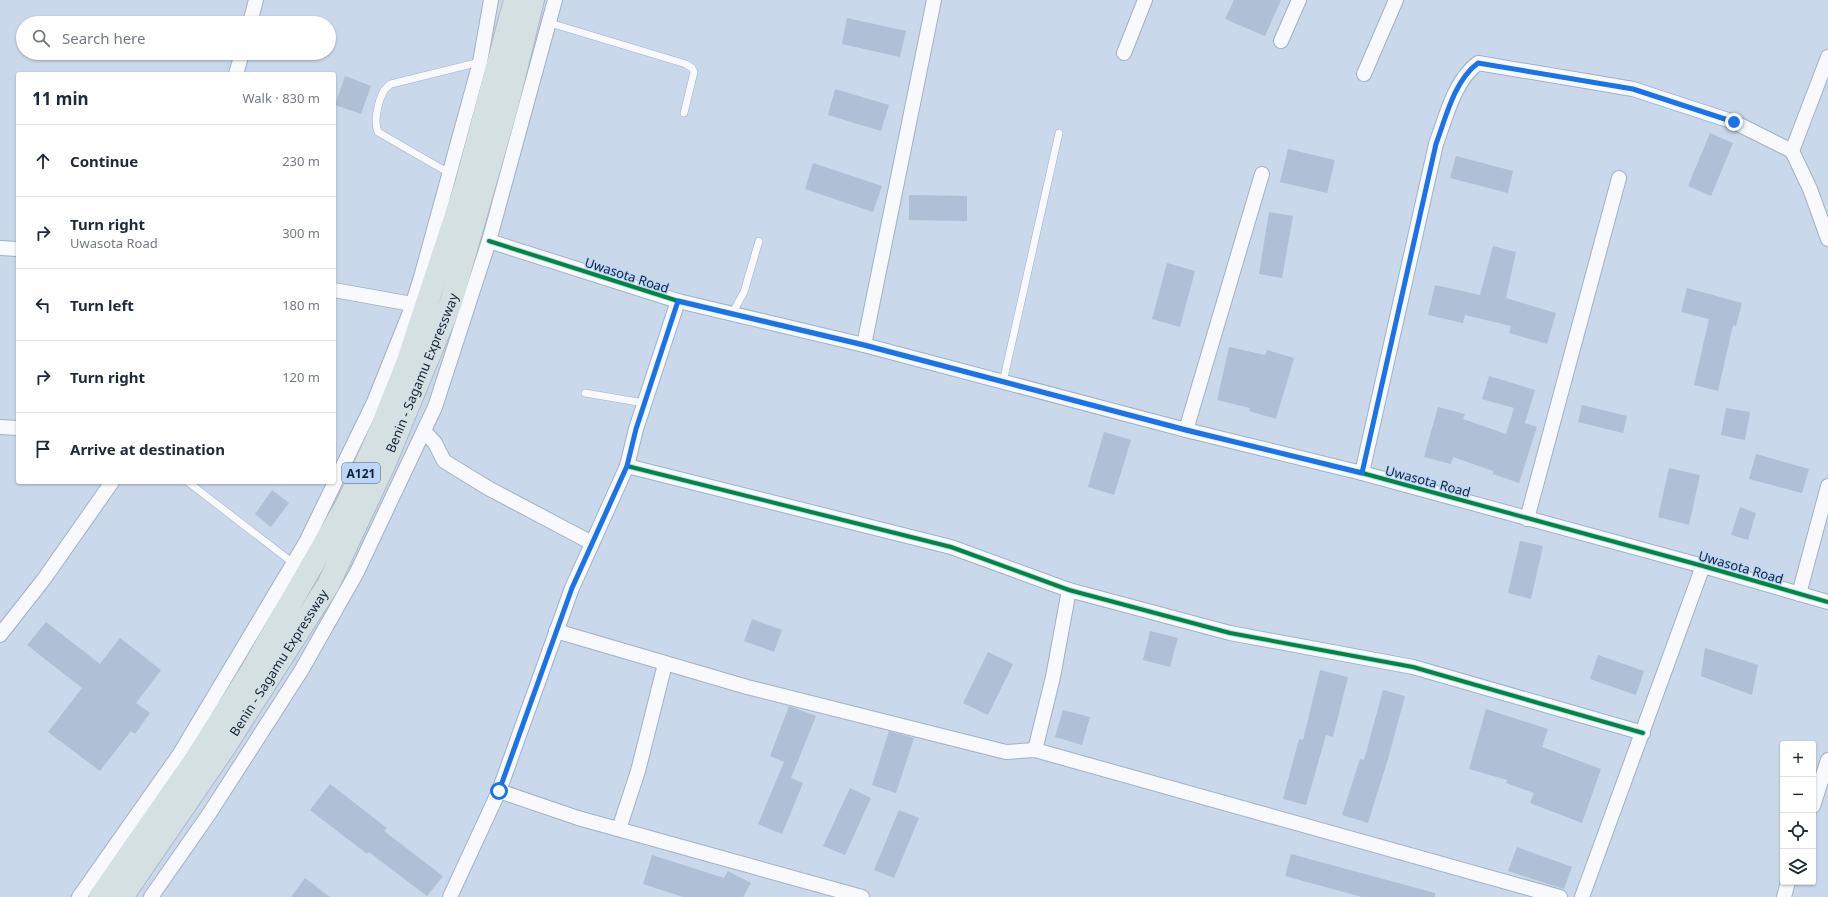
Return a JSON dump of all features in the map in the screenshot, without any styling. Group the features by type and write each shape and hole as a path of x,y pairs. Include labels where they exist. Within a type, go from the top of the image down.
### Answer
{"highway":[{"name":"A121","path":"100,897 196,758 252,672 346,506 377,439 408,361 465,188 489,61 515,0"},
{"name":"Benin - Sagamu Expressway","path":"122,897 224,748 328,585 384,465 451,302 507,106 533,0"}],"street":[{"path":"252,16 256,0"},
{"path":"151,897 209,814 301,671 357,572 435,407 489,241 556,0"},
{"path":"864,345 934,0"},
{"path":"1124,53 1145,0"},
{"path":"1281,41 1298,0"},
{"path":"1364,74 1396,0"},
{"path":"336,480 374,402 412,304 449,173 489,61 488,1"},
{"path":"1792,151 1828,57"},
{"path":"237,72 240,60"},
{"path":"1362,473 1436,144 1452,99 1471,68 1478,63 1633,89 1734,122 1792,151 1810,189 1828,239"},
{"path":"1186,430 1262,174"},
{"path":"1527,519 1619,178"},
{"name":"Uwasota Road","path":"489,241 678,301 864,345 1186,430 1362,473 1703,566 1828,602"},
{"path":"0,248 16,249"},
{"path":"336,290 412,304"},
{"path":"450,897 499,791 572,588 627,466 644,403 678,301"},
{"path":"0,427 16,428"},
{"path":"424,431 435,442 444,461 488,488 592,543"},
{"path":"627,466 951,547 1069,590 1230,633 1413,667 1643,733"},
{"path":"0,634 44,579 111,484"},
{"path":"79,897 179,755 306,542 334,484"},
{"path":"1799,594 1828,486"},
{"path":"1582,897 1703,566"},
{"path":"1035,750 1053,677 1069,590"},
{"path":"556,631 747,688 1006,752 1035,750 1560,897"},
{"path":"619,829 638,771 665,664"},
{"path":"1816,797 1828,760"},
{"path":"499,791 578,818 862,897"},
{"path":"1784,897 1787,885"}],"lane":[{"path":"550,24 686,64 692,68 694,72 684,113"},
{"path":"449,173 378,132 375,124 383,91 391,84 489,61"},
{"path":"1003,382 1059,133"},
{"path":"732,314 744,292 759,241"},
{"path":"585,393 644,403"},
{"path":"191,484 293,563"}],"building":[{"path":"1234,0 1281,0 1265,36 1225,19"},
{"path":"847,18 906,31 900,57 842,44"},
{"path":"345,76 371,86 361,114 336,105"},
{"path":"835,89 889,105 881,131 828,115"},
{"path":"1710,133 1733,143 1711,196 1688,186"},
{"path":"1288,149 1335,160 1327,193 1280,182"},
{"path":"1456,156 1513,171 1508,193 1450,178"},
{"path":"813,163 882,186 873,212 805,189"},
{"path":"909,195 967,196 967,221 909,220"},
{"path":"1269,212 1293,216 1282,278 1259,274"},
{"path":"1493,246 1516,252 1506,298 1556,313 1547,344 1509,333 1511,326 1465,315 1463,323 1428,315 1435,285 1480,295"},
{"path":"1167,263 1195,271 1180,327 1152,319"},
{"path":"1687,288 1742,303 1736,326 1733,325 1718,391 1694,385 1709,319 1681,312"},
{"path":"1229,347 1265,355 1267,350 1294,358 1276,419 1249,411 1250,408 1217,400"},
{"path":"1489,376 1535,390 1525,423 1537,427 1519,483 1493,474 1493,471 1453,457 1451,464 1424,457 1438,407 1465,414 1463,419 1506,434 1514,408 1482,399"},
{"path":"1582,405 1627,416 1623,433 1578,422"},
{"path":"1726,408 1750,412 1745,440 1721,435"},
{"path":"1104,432 1131,440 1114,495 1088,487"},
{"path":"1756,454 1809,469 1802,493 1749,479"},
{"path":"1669,468 1700,475 1689,525 1658,517"},
{"path":"272,490 289,503 271,527 255,514"},
{"path":"1740,507 1756,513 1748,540 1731,535"},
{"path":"1520,541 1543,546 1531,599 1508,593"},
{"path":"752,619 782,630 774,652 744,641"},
{"path":"46,622 100,664 120,638 161,670 136,703 150,713 135,734 131,731 100,771 48,732 82,688 27,645"},
{"path":"1150,631 1178,638 1170,667 1143,660"},
{"path":"1705,648 1758,665 1752,695 1701,676"},
{"path":"988,652 1013,664 988,715 963,703"},
{"path":"1598,655 1644,671 1636,695 1590,679"},
{"path":"1320,670 1348,677 1333,737 1326,735 1306,805 1283,799 1299,739 1303,740"},
{"path":"1383,690 1405,696 1388,759 1368,823 1342,815 1360,759 1364,760"},
{"path":"789,706 816,716 791,778 803,783 782,834 758,824 784,762 770,756"},
{"path":"1486,709 1548,729 1542,747 1601,769 1582,823 1530,803 1534,793 1506,783 1507,780 1469,769"},
{"path":"1063,710 1090,717 1082,745 1055,737"},
{"path":"889,731 914,738 896,793 872,785"},
{"path":"330,784 387,828 384,831 443,876 427,896 369,852 367,854 310,810"},
{"path":"850,788 871,798 845,855 823,846"},
{"path":"899,810 919,818 894,878 874,870"},
{"path":"1517,847 1572,867 1564,889 1508,871"},
{"path":"1291,854 1435,893 1435,897 1362,897 1285,876"},
{"path":"652,855 724,878 728,871 751,883 743,897 683,897 643,884"},
{"path":"305,878 330,897 291,897"}],"cycle path":[{"path":"489,241 678,301 864,345 1186,430 1362,473 1703,566 1828,602"},
{"path":"627,466 951,547 1069,590 1230,633 1413,667 1643,733"}],"route":[{"path":"499,791 572,588 627,466 636,429 678,301 864,345 1186,430 1362,473 1436,144 1452,99 1471,68 1478,63 1633,89 1734,122"}]}
